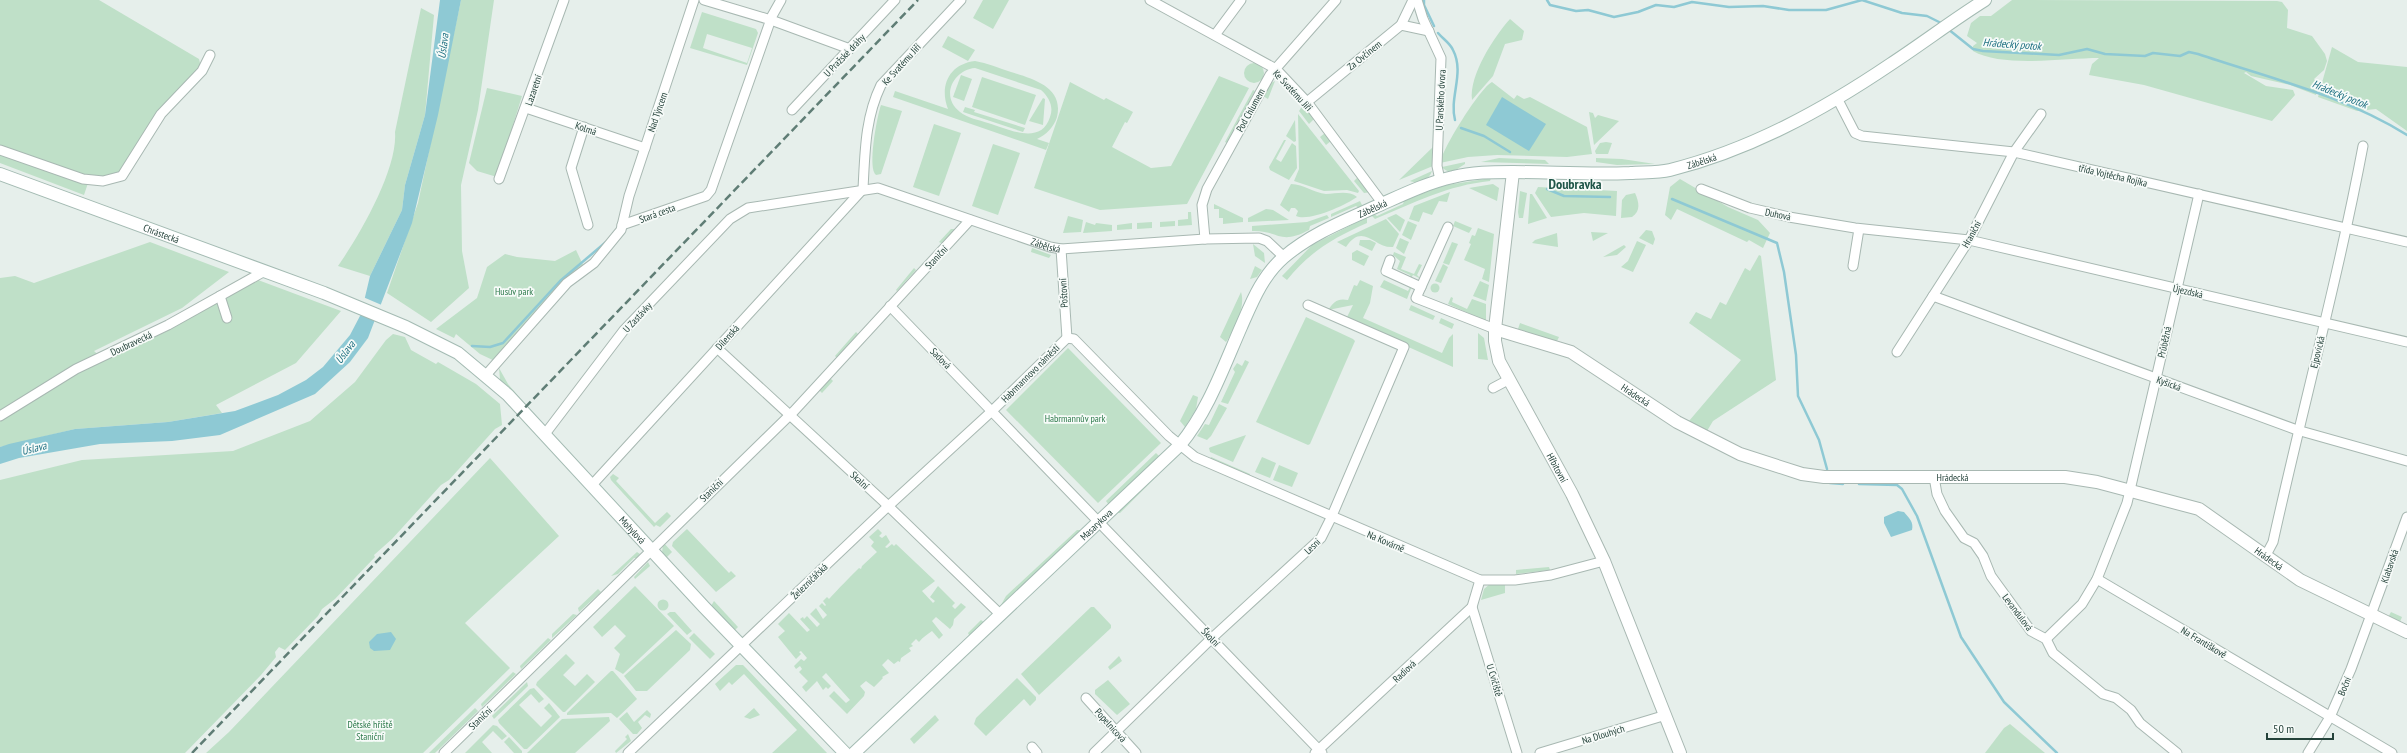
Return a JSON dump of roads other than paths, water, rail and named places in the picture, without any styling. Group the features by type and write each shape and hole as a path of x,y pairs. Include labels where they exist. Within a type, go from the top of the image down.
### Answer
{"main road":[{"name":"Zábělská","path":"1284,257 1316,235 1440,180 1469,174 1513,172 1608,173 1669,170 1724,153 1771,134 1837,98 1985,0"},
{"name":"Hřbitovní","path":"1513,172 1491,328 1499,361 1508,380 1572,494 1604,560 1666,714 1680,753"},
{"name":"Chrástecká","path":"0,174 263,272 324,293 406,327"},
{"name":"Masarykova","path":"854,753 1180,445 1190,432 1212,394 1251,302 1269,273 1284,257"},
{"name":"Mohylová","path":"406,327 458,353 486,375 545,434 651,550 845,753"},
{"name":"Hrádecká","path":"1491,328 1571,352 1698,434 1740,454 1776,467 1802,474 1824,477 2066,477 2130,490 2199,509 2222,523 2265,557 2313,588 2407,632"}],"street":[{"name":"Lazaretní","path":"499,179 564,0"},
{"name":"Nad Týncem","path":"622,225 645,148 694,0"},
{"path":"704,0 771,20 850,49"},
{"name":"Stará cesta","path":"622,225 706,196 711,190 771,20 781,0"},
{"name":"U Pražské dráhy","path":"792,110 895,0"},
{"name":"Ke Svatému Jiří","path":"863,189 868,123 874,101 882,85 961,0"},
{"name":"Ke Svatému Jiří","path":"1150,0 1276,69 1307,102 1383,204"},
{"path":"1215,35 1241,0"},
{"name":"Pod Chlumem","path":"1205,239 1202,205 1204,195 1261,91 1276,69 1336,0"},
{"name":"Za Ovčínem","path":"1307,102 1400,25 1413,0"},
{"name":"U Panského dvora","path":"1417,0 1441,58 1437,166 1440,180"},
{"path":"1400,25 1429,31"},
{"path":"0,150 83,179 103,181 122,176 161,114 202,72 210,55"},
{"name":"třída Vojtěcha Rojíka","path":"1837,98 1855,133 1862,136 2014,152 2407,242"},
{"name":"Kolmá","path":"526,108 645,148"},
{"name":"Hraniční","path":"1897,352 1969,240 2014,152 2041,114"},
{"path":"584,127 571,168 588,225"},
{"name":"Ejpovická","path":"2265,557 2273,542 2297,430 2347,228 2363,146"},
{"name":"Zábělská","path":"742,210 863,189 878,188 1039,245 1061,249 1205,239 1259,238 1267,241 1284,257"},
{"name":"Dílenská","path":"592,485 863,189"},
{"name":"Duhová","path":"1701,189 1750,208 1859,229 1969,240"},
{"name":"Průběžná","path":"2130,490 2199,194"},
{"name":"U Zastávky","path":"545,434 624,330 730,219 742,210"},
{"name":"Staniční","path":"444,753 789,415 970,220"},
{"path":"486,375 567,283 594,263 621,230 622,225"},
{"name":"Hrádecká","path":"1448,227 1416,298 1491,328"},
{"path":"1854,266 1859,229"},
{"name":"Újezdská","path":"1969,240 2407,342"},
{"name":"Poštovní","path":"1061,249 1067,338"},
{"path":"1390,260 1386,271 1422,287"},
{"name":"Doubravecká","path":"0,416 76,369 168,326 263,272"},
{"path":"220,296 227,318"},
{"name":"Kyšická","path":"1933,296 2297,430 2407,462"},
{"name":"Lesní","path":"1094,753 1212,638 1321,538 1331,518 1404,348 1327,312 1308,305"},
{"name":"Sadová","path":"890,306 992,411"},
{"name":"Habrmannovo náměstí","path":"1099,521 992,411 1067,338 1074,339 1180,445"},
{"name":"Skalní","path":"717,348 888,506 1001,615"},
{"path":"1493,388 1508,380"},
{"name":"Železničářská","path":"628,753 888,506 992,411"},
{"name":"Na Kovárně","path":"1180,445 1204,461 1331,518 1480,580 1515,580 1551,575 1604,560"},
{"name":"Levandulová","path":"1934,477 1937,494 1946,511 1964,538 1974,543 1983,556 1991,576 2031,631 2046,639 2053,653 2103,694 2116,698 2131,710 2140,723 2177,753"},
{"path":"2046,639 2082,604 2097,579 2130,490"},
{"name":"Klabavská","path":"2372,616 2407,517"},
{"name":"Školní","path":"1099,521 1212,638 1318,752"},
{"name":"Na Františkově","path":"2097,579 2392,753"},
{"path":"1472,607 1480,580"},
{"name":"Radiová","path":"1318,752 1472,607"},
{"name":"U Cvičiště","path":"1472,607 1517,753"},
{"name":"Boční","path":"2308,753 2330,717 2372,616"},
{"name":"Popelnicová","path":"1086,698 1136,753"},
{"name":"Na Dlouhých","path":"1540,753 1666,714"}],"water":[{"name":"Úslava","path":"440,0 461,0 438,115 412,223 368,338 350,362 315,394 220,435 172,441 100,444 19,458 0,464 0,447 75,429 168,422 235,411 278,395 306,380 323,367 350,335 361,314 370,276 402,210 405,185 425,115"},
{"path":"1502,97 1546,124 1529,151 1486,125"},
{"path":"1898,511 1904,512 1912,522 1912,530 1891,537 1884,523 1884,517"},
{"path":"391,632 396,639 390,650 374,651 370,648 369,642 377,634"}],"waterway":[{"path":"1424,0 1424,5 1434,26"},
{"name":"Hrádecký potok","path":"1547,0 1550,5 1576,11 1588,10 1614,17 1638,12 1656,5 1674,7 1692,2 1729,7 1763,6 1789,10 1826,10 1862,0 1902,13 1927,16 1943,24"},
{"name":"Hrádecký potok","path":"1948,29 1973,49 1983,51 2059,55 2087,49 2105,54 2145,56 2153,53 2180,56 2189,52 2198,54 2305,88 2331,98 2383,121 2407,135"},
{"path":"1438,33 1453,50 1458,67 1454,103 1455,120"},
{"path":"1461,128 1484,136 1510,152"},
{"path":"1547,189 1564,196 1610,197"},
{"path":"1672,199 1777,243 1784,272 1796,355 1798,396 1819,440 1827,469"},
{"path":"472,346 490,347 503,343 560,281 606,242"},
{"path":"1830,483 1843,484"},
{"path":"1859,484 1897,485 1902,489 1917,516 1961,637 2004,702 2057,753"}],"railway":[{"path":"192,753 918,0"}],"district":[{"name":"Doubravka","path":"1575,184"}],"park label":[{"name":"Husův park","path":"514,291"},
{"name":"Habrmannův park","path":"1075,418"},
{"name":"Dětské hřiště Staniční","path":"370,730"}]}
